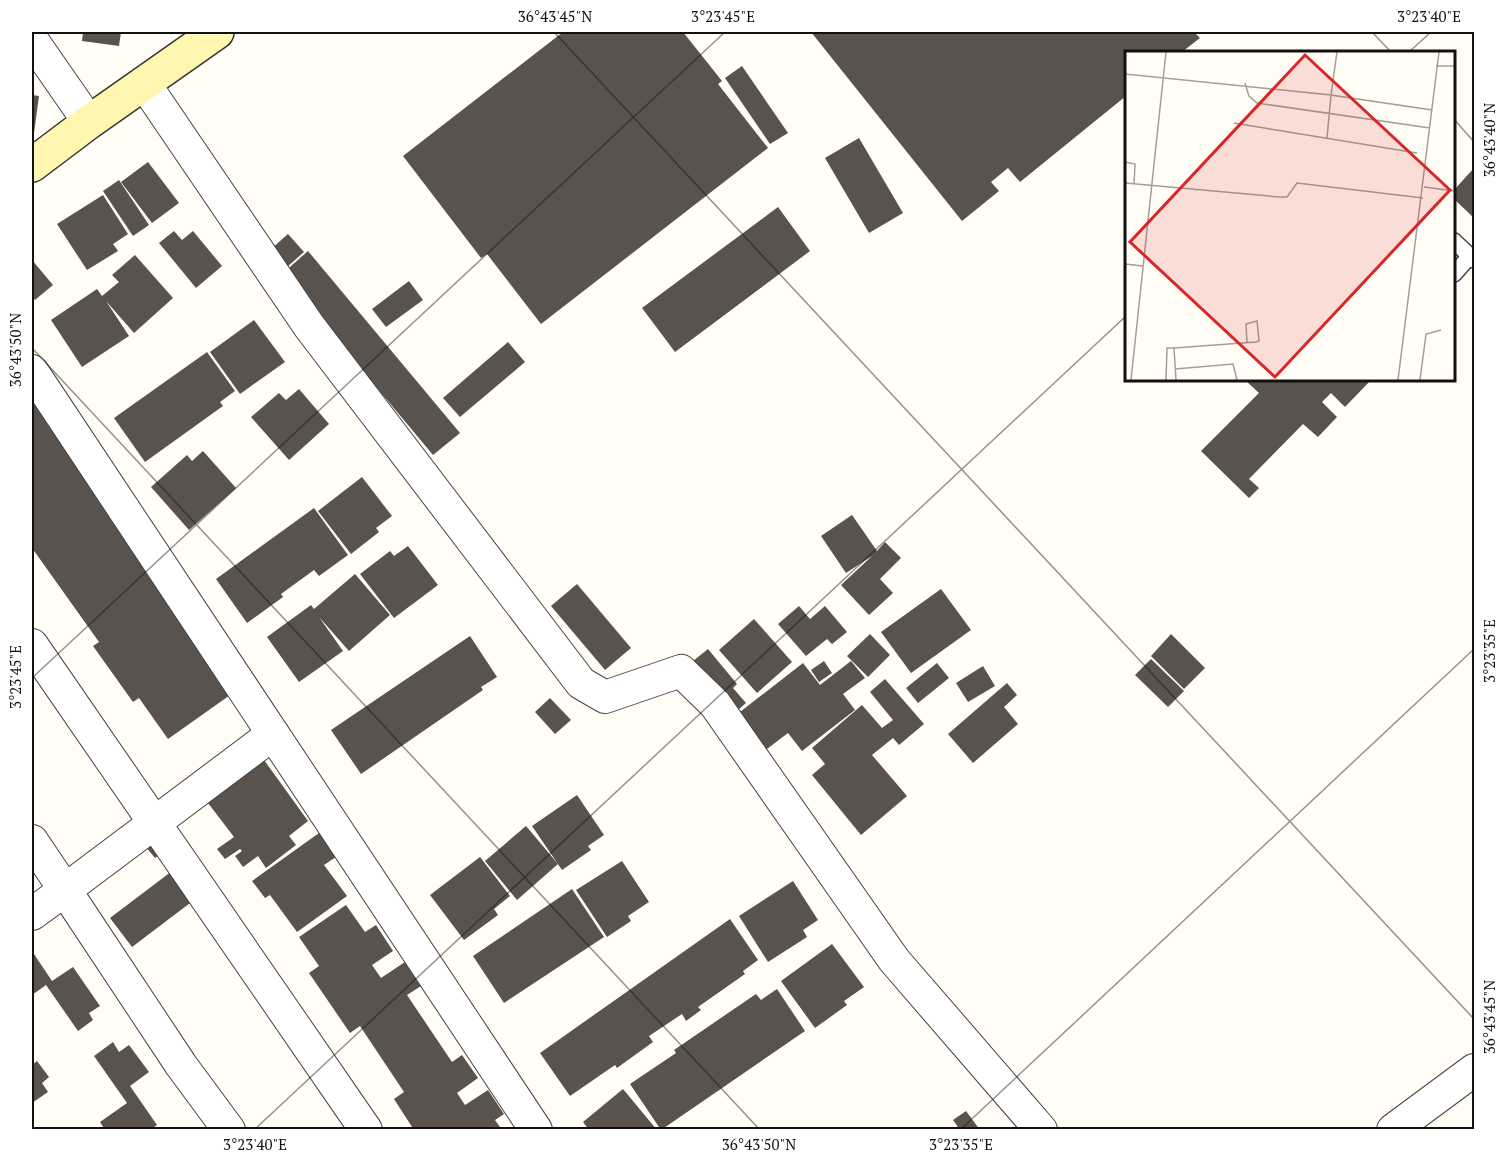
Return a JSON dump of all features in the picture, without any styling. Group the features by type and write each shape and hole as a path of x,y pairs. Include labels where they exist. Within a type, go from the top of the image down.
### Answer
{"main road":[{"path":"32,165 144,82 217,32"}],"street":[{"path":"32,40 89,122"},
{"path":"144,82 309,326 581,683 605,697 681,671 715,704 894,960 1041,1130"},
{"path":"32,371 536,1130"},
{"path":"32,645 366,1130"},
{"path":"32,914 273,734"},
{"path":"32,841 181,1065 229,1130"},
{"path":"1393,1130 1474,1070"}],"lane":[{"path":"1455,242 1472,258 1455,273"}],"building":[{"path":"83,32 121,32 119,46 82,41"},
{"path":"563,32 683,32 722,81 718,84 768,148 541,324 487,254 481,258 403,156"},
{"path":"811,32 1194,32 1200,38 1183,51 1125,51 1125,97 1020,182 1008,168 991,182 999,191 962,221"},
{"path":"742,66 788,133 770,144 725,78"},
{"path":"32,95 39,96 34,133 32,133"},
{"path":"859,138 903,213 869,233 825,158"},
{"path":"148,162 179,203 152,223 121,182"},
{"path":"1474,168 1474,218 1455,200 1455,189"},
{"path":"119,180 149,225 133,236 103,191"},
{"path":"103,195 128,234 113,244 118,251 87,270 57,224"},
{"path":"778,207 810,251 675,352 642,308"},
{"path":"174,231 182,240 193,231 222,266 196,288 159,243"},
{"path":"288,234 304,252 287,267 271,249"},
{"path":"308,251 460,433 433,455 282,274"},
{"path":"135,255 173,298 134,333 106,301 129,336 82,367 51,320 97,289 102,296 119,282 112,275"},
{"path":"32,260 53,285 35,300 32,296"},
{"path":"409,281 423,300 386,327 372,309"},
{"path":"254,320 285,362 240,394 210,352"},
{"path":"508,342 525,362 460,417 443,398"},
{"path":"207,352 235,391 220,402 223,406 145,462 114,418"},
{"path":"32,376 45,395 34,403 240,688 168,739 139,698 133,702 93,646 99,642 32,548 32,501 34,499 32,495"},
{"path":"1246,381 1370,381 1345,407 1331,393 1322,402 1337,417 1318,437 1303,424 1249,479 1259,488 1249,498 1201,451 1259,393"},
{"path":"299,389 329,424 289,460 251,417 279,393 286,400"},
{"path":"203,451 236,488 189,530 151,487 187,455 192,461"},
{"path":"362,477 392,516 376,528 379,532 351,554 318,511"},
{"path":"314,508 348,555 319,576 314,570 281,594 283,597 247,623 216,579"},
{"path":"852,515 877,551 885,542 901,558 880,579 893,593 869,615 841,585 872,556 846,573 821,536"},
{"path":"408,546 438,585 394,618 360,574 390,551 394,556"},
{"path":"355,574 390,615 349,651 319,617 343,651 299,682 267,637 311,605 314,609"},
{"path":"577,584 631,648 605,670 551,606"},
{"path":"941,589 971,630 911,673 881,632"},
{"path":"799,606 810,619 825,606 847,632 832,644 827,639 806,656 778,624"},
{"path":"754,619 792,662 757,693 719,650"},
{"path":"870,634 890,655 868,677 847,656"},
{"path":"1171,634 1205,668 1184,689 1151,656"},
{"path":"470,636 497,677 481,687 483,690 361,774 331,730"},
{"path":"708,649 737,684 733,688 746,703 731,716 688,665"},
{"path":"1151,659 1184,691 1168,707 1135,675"},
{"path":"824,661 832,673 819,682 811,670"},
{"path":"851,661 865,678 843,694 855,710 802,751 788,733 759,755 731,719 803,663 820,685"},
{"path":"937,663 949,678 918,703 906,688"},
{"path":"983,666 995,686 968,702 956,683"},
{"path":"885,679 924,724 899,745 893,738 872,755 907,796 861,835 812,775 825,764 812,748 862,705 882,728 893,720 870,692"},
{"path":"1007,683 1017,695 1004,707 1018,724 973,763 948,734"},
{"path":"550,698 571,720 555,734 535,712"},
{"path":"259,753 308,821 289,836 296,845 266,868 258,856 243,867 235,856 242,851 240,849 225,859 217,849 234,837 208,803 225,790 220,782"},
{"path":"577,795 604,835 588,846 591,850 562,870 532,826"},
{"path":"526,826 558,864 517,900 485,861"},
{"path":"319,833 336,857 324,865 347,896 297,932 270,895 265,898 252,881"},
{"path":"140,840 167,848 155,858"},
{"path":"480,857 510,896 494,909 498,915 464,940 430,895"},
{"path":"622,861 649,902 628,916 631,921 607,937 576,890"},
{"path":"176,868 198,897 132,947 110,918"},
{"path":"793,881 818,920 803,930 807,937 768,962 739,916"},
{"path":"572,889 604,937 504,1003 473,956"},
{"path":"346,905 365,932 376,925 393,951 372,965 381,978 405,962 421,986 407,995 452,1062 462,1055 478,1078 457,1093 465,1105 488,1090 504,1114 495,1120 502,1130 414,1130 394,1099 404,1092 360,1026 350,1033 309,973 319,966 299,937"},
{"path":"730,919 758,960 743,971 745,974 698,1007 701,1010 686,1021 682,1014 649,1036 653,1042 617,1068 615,1065 570,1096 540,1053"},
{"path":"832,944 864,987 844,1001 847,1005 815,1028 781,981"},
{"path":"32,951 52,981 73,967 100,1006 89,1013 93,1020 78,1031 46,985 32,995"},
{"path":"777,989 805,1031 661,1130 630,1084 676,1053 674,1050 756,994 761,1000"},
{"path":"113,1042 119,1052 129,1045 149,1072 130,1086 157,1125 150,1130 105,1130 100,1122 127,1103 94,1056"},
{"path":"37,1061 49,1077 42,1083 48,1092 32,1103 32,1065"},
{"path":"623,1089 657,1130 589,1130 583,1122"},
{"path":"966,1111 980,1130 960,1130 953,1120"}]}
